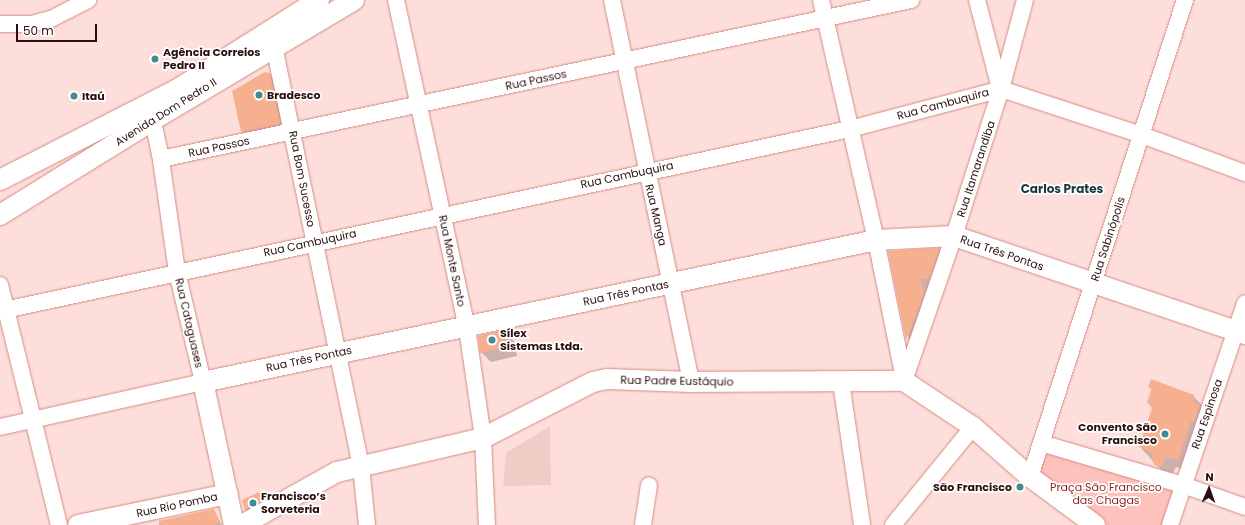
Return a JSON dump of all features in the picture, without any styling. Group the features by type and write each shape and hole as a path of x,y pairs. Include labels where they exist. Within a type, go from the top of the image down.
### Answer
{"main road":[{"name":"Avenida Dom Pedro II","path":"0,180 178,89 319,0"},
{"name":"Avenida Dom Pedro II","path":"0,215 274,46 354,0"},
{"name":"Rua Três Pontas","path":"202,382 339,352 467,328 876,240 954,236 1240,333"},
{"name":"Rua Padre Eustáquio","path":"242,525 337,472 483,438 593,382 607,379 691,382 841,382 904,380"},
{"path":"904,380 973,427 1030,477 1095,525"},
{"name":"Rua Cataguases","path":"202,382 234,525"},
{"name":"Rua Rio Pomba","path":"78,525 228,494"}],"street":[{"path":"0,24 32,24 50,19 88,0"},
{"name":"Rua Monte Santo","path":"396,0 467,328 483,438 486,525"},
{"name":"Rua Manga","path":"612,0 623,61 691,382"},
{"path":"821,0 876,240 904,380"},
{"name":"Rua Passos","path":"161,159 419,106 824,17 911,0"},
{"path":"977,0 1001,89"},
{"name":"Rua Itamarandiba","path":"904,380 954,236 1001,89 1025,0"},
{"name":"Rua Sabinópolis","path":"1030,477 1185,0"},
{"name":"Rua Bom Sucesso","path":"274,46 293,131 314,242 339,352 361,466 367,525"},
{"name":"Rua Cambuquira","path":"2,311 442,214 850,128 1001,89 1142,135 1245,173"},
{"name":"Rua Cataguases","path":"153,120 161,159 177,272 202,382"},
{"path":"0,285 2,311 35,420 59,525"},
{"name":"Rua Espinosa","path":"1170,525 1182,485 1240,333 1245,304"},
{"name":"Rua Três Pontas","path":"0,427 202,382"},
{"path":"841,382 862,525"},
{"path":"893,525 973,427"},
{"path":"1041,443 1182,485 1245,507"},
{"path":"643,525 649,485"}],"shaded area":[{"path":"550,426 551,485 503,486 506,453"}],"green space":[{"name":"Praça São Francisco das Chagas","path":"1041,443 1183,485 1170,525 1095,525 1030,477"}],"building":[{"path":"265,72 270,73 280,124 241,132 232,91"},
{"path":"940,248 929,279 921,279 924,294 906,340 888,251"},
{"name":"Sílex Sistemas Ltda.","path":"504,330 508,346 480,353 478,336"},
{"name":"Convento São Francisco","path":"1151,379 1194,395 1194,402 1200,405 1195,421 1191,421 1178,460 1166,457 1161,467 1156,466 1152,461 1152,453 1139,447 1152,408 1147,402 1152,388 1148,387"},
{"path":"259,492 263,500 245,510 242,500"},
{"path":"214,509 220,522 214,525 159,525 159,521"}],"place":[{"name":"Agência Correios Pedro II","path":"155,59"},
{"name":"Bradesco","path":"259,95"},
{"name":"Itaú","path":"74,96"},
{"name":"Sílex Sistemas Ltda.","path":"492,340"},
{"name":"Convento São Francisco","path":"1165,434"},
{"name":"São Francisco","path":"1020,487"},
{"name":"Francisco’s Sorveteria","path":"253,503"}],"district":[{"name":"Carlos Prates","path":"1062,189"}]}
